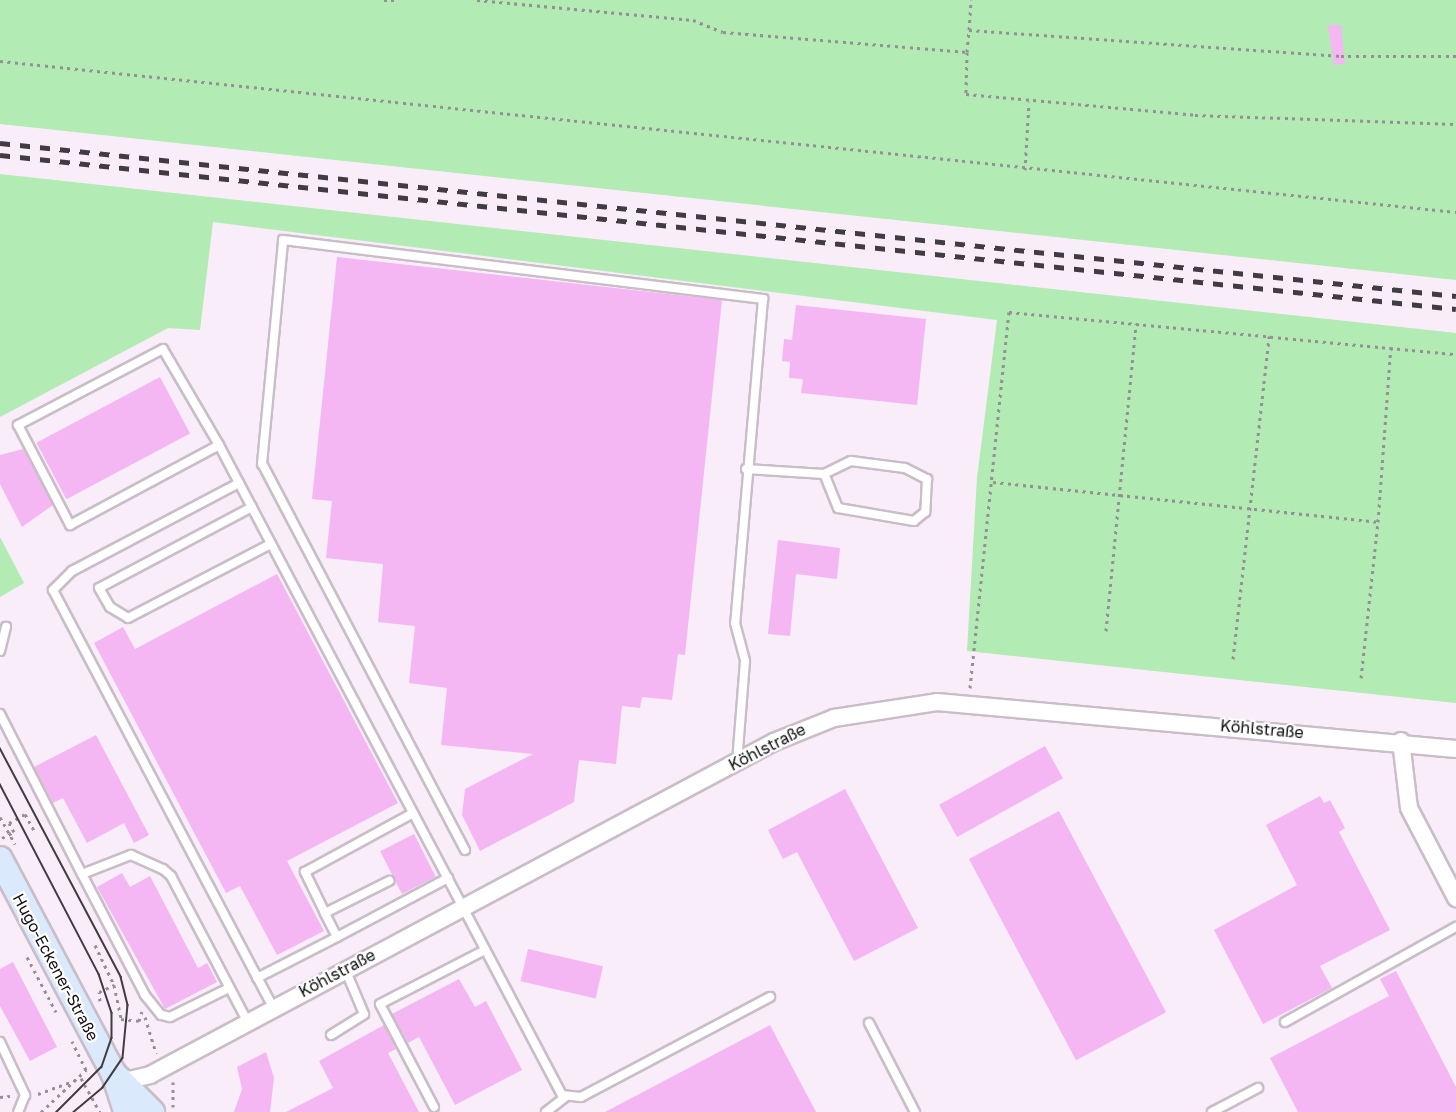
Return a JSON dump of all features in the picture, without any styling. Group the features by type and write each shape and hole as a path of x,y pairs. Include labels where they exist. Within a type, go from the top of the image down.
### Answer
{"main road":[{"name":"Hugo-Eckener-Straße","path":"0,859 114,1074 139,1108"}],"street":[{"name":"Köhlstraße","path":"114,1074 129,1080 157,1071 273,1007 737,762 834,718 920,702 969,704 1401,741 1456,749"},
{"path":"1401,741 1409,808 1456,898"},
{"path":"139,1108 157,1071"},
{"path":"114,1074 116,1112"}],"lane":[{"path":"465,850 262,464 283,240 763,299 746,469 735,623 745,661 737,762"},
{"path":"219,445 70,525 18,425 163,350 219,445 565,1097"},
{"path":"746,469 824,474 851,461 916,471 927,479 925,512 914,520 838,508 824,474"},
{"path":"239,483 72,571 53,590 273,1007"},
{"path":"252,507 99,588 110,607 128,618 271,544"},
{"path":"0,651 6,627"},
{"path":"0,714 82,874 161,1015 170,1017 230,988"},
{"path":"337,937 305,872 413,813"},
{"path":"82,874 131,855 163,869 247,1021"},
{"path":"258,978 448,878"},
{"path":"325,913 389,880"},
{"path":"1285,1022 1456,927"},
{"path":"434,1107 380,1004 485,950"},
{"path":"331,1035 364,1014 345,969"},
{"path":"546,1112 565,1097 581,1097 770,997"},
{"path":"869,1023 915,1112"},
{"path":"0,1042 26,1095 25,1107 18,1112"},
{"path":"1212,1112 1258,1088"}],"path":[{"path":"384,0 396,0"},
{"path":"477,0 693,20 723,32 967,52"},
{"path":"971,0 966,94 1029,102 1195,115 1456,123"},
{"path":"969,30 1341,56 1456,56"},
{"path":"0,61 1025,170 1456,212"},
{"path":"1025,170 1029,102"},
{"path":"969,704 1009,312 1391,346 1456,354"},
{"path":"1106,631 1136,323"},
{"path":"1233,659 1269,336"},
{"path":"1361,678 1378,522 1391,346"},
{"path":"993,482 1378,522"},
{"path":"0,839 14,832 9,823 25,814 34,830"},
{"path":"94,945 116,991 121,1019 139,1021 143,1011 157,1071 176,1089 174,1112"},
{"path":"22,947 59,1018"},
{"path":"41,1112 81,1078 86,1070 68,1035"},
{"path":"0,1098 59,1089 81,1078"},
{"path":"81,1078 100,1112"}],"green space":[{"path":"0,0 1456,0 1456,280 0,124"},
{"path":"0,174 1456,333 1456,703 967,651 977,478 997,320 213,222 200,330 168,328 0,417"},
{"path":"0,537 24,583 0,597"}],"building":[{"path":"1328,25 1341,25 1345,64 1334,65"},
{"path":"337,257 722,300 685,655 678,654 672,700 642,697 640,708 622,706 616,764 579,760 574,802 480,851 462,815 465,789 533,754 441,745 447,688 409,683 415,626 378,622 383,564 326,558 332,501 312,499"},
{"path":"796,305 926,319 917,405 801,393 803,379 789,378 790,362 782,361 784,339 792,340"},
{"path":"160,377 190,434 66,499 36,443"},
{"path":"23,449 53,505 22,527 0,484 0,455"},
{"path":"778,540 840,548 837,579 796,574 790,636 768,634"},
{"path":"277,574 398,803 287,861 324,931 277,955 240,886 226,893 94,643 123,627 135,649"},
{"path":"96,735 149,835 134,843 124,823 87,843 63,798 53,803 34,767"},
{"path":"1045,746 1063,778 957,837 939,805"},
{"path":"845,789 918,928 854,961 797,852 783,859 768,830"},
{"path":"1320,796 1324,803 1330,800 1345,828 1339,832 1390,930 1320,966 1332,988 1263,1024 1214,930 1297,885 1266,825"},
{"path":"1059,811 1166,1012 1076,1060 969,859"},
{"path":"414,834 436,877 402,894 380,851"},
{"path":"122,873 130,887 150,876 198,968 207,963 217,982 165,1009 97,887"},
{"path":"528,949 603,966 596,998 521,981"},
{"path":"13,962 57,1047 30,1061 0,1006 0,969"},
{"path":"1396,971 1456,1087 1456,1112 1298,1112 1270,1058 1389,996 1380,979"},
{"path":"459,979 475,1007 486,1001 522,1070 455,1105 419,1037 408,1043 392,1014"},
{"path":"384,1025 396,1049 388,1053 419,1112 286,1112 333,1088 319,1061"},
{"path":"770,1025 816,1112 605,1112"},
{"path":"266,1052 274,1078 270,1112 234,1112 242,1089 237,1067"}],"tram line":[{"path":"0,748 121,977 128,1005 123,1058 103,1088 74,1112"},
{"path":"0,784 99,974 112,1013 112,1038 102,1067 57,1112"}],"railway":[{"path":"0,143 1456,296"},
{"path":"0,155 1456,309"}]}
